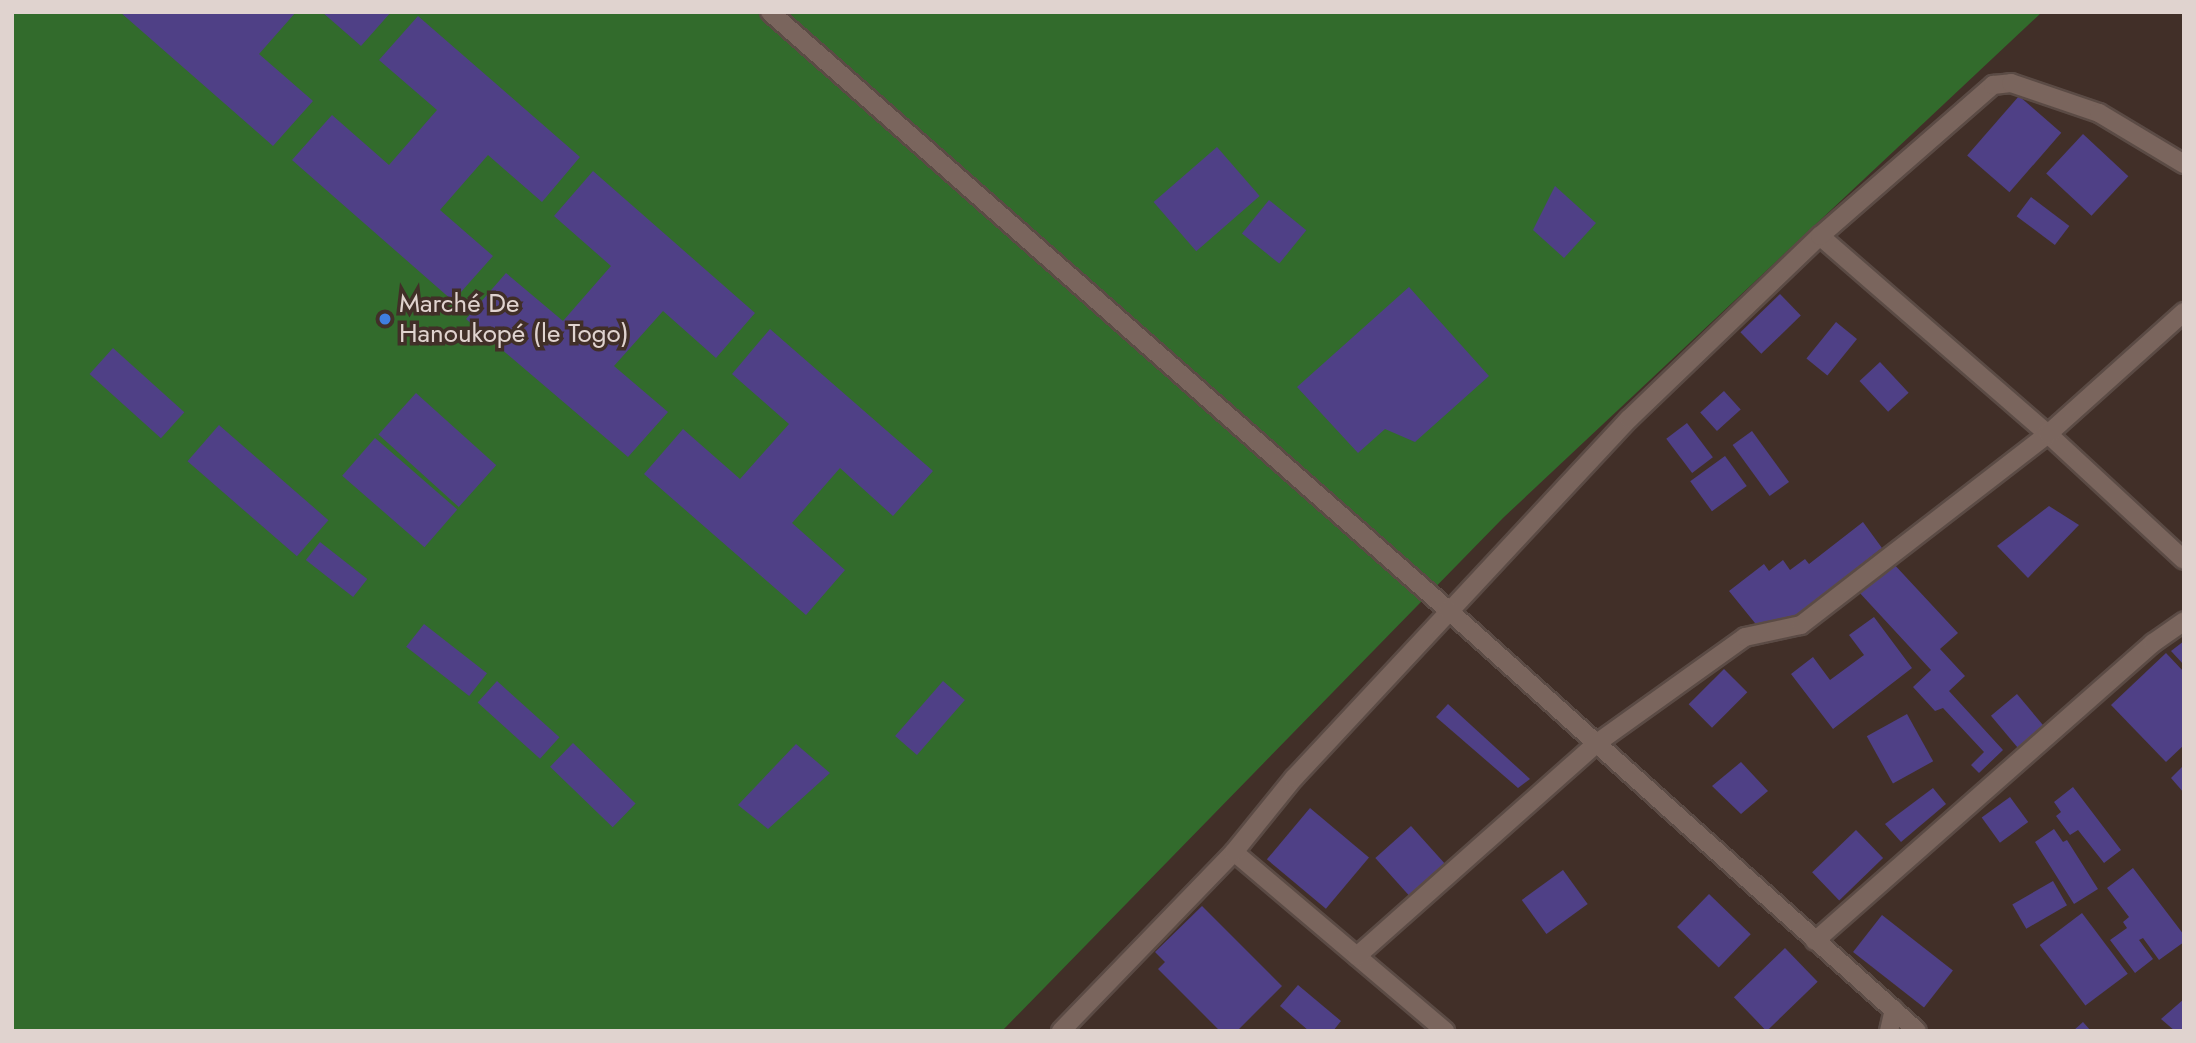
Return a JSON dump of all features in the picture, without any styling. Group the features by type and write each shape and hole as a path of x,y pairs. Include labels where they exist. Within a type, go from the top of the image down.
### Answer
{"street":[{"path":"769,12 1448,610 1917,1031"},
{"path":"1061,1031 1234,852 1294,778 1629,419 1820,236 1984,93 2003,83 2011,83 2099,113 2184,164"},
{"path":"1820,236 2048,434 2184,560"},
{"path":"1357,956 1597,743 1745,637 1801,625 2048,434 2184,312"},
{"path":"1815,941 2143,652 2184,621"},
{"path":"1234,852 1357,956 1434,1028"},
{"path":"1889,1031 1894,1010"}],"green space":[{"path":"12,12 2042,12 1503,518 1002,1031 12,1031"}],"building":[{"path":"120,12 296,12 259,54 313,101 273,146"},
{"path":"322,12 391,12 361,46"},
{"path":"418,16 580,157 542,202 488,155 440,210 493,256 453,301 292,160 332,115 389,165 437,110 379,60"},
{"path":"2019,96 2061,133 2009,192 1967,156"},
{"path":"2083,134 2128,176 2092,216 2046,173"},
{"path":"1217,147 1260,196 1196,251 1154,202"},
{"path":"593,171 755,313 716,358 663,311 614,366 668,412 628,457 466,319 506,273 563,321 611,266 554,216"},
{"path":"1555,186 1596,223 1564,258 1533,230"},
{"path":"2031,197 2069,226 2055,245 2017,216"},
{"path":"1269,200 1306,230 1279,264 1242,233"},
{"path":"1409,287 1489,376 1415,442 1385,429 1358,453 1297,387"},
{"path":"1780,294 1801,316 1761,354 1740,332"},
{"path":"1836,322 1857,339 1827,376 1806,359"},
{"path":"770,329 933,471 893,516 840,468 792,523 845,570 806,615 644,474 683,429 740,479 789,424 732,374"},
{"path":"113,348 184,412 161,438 90,374"},
{"path":"1880,362 1909,393 1888,412 1860,381"},
{"path":"1724,391 1741,410 1717,431 1700,412"},
{"path":"416,393 496,465 459,507 379,435"},
{"path":"1687,423 1713,457 1692,473 1666,439"},
{"path":"219,425 328,520 297,556 188,461"},
{"path":"1752,431 1789,482 1770,496 1733,445"},
{"path":"375,438 457,510 424,547 342,476"},
{"path":"1725,456 1747,486 1712,511 1690,481"},
{"path":"2049,506 2079,525 2028,578 1997,546"},
{"path":"1863,522 1882,548 1783,626 1759,628 1729,591 1764,564 1769,571 1783,560 1790,570 1805,559 1809,564"},
{"path":"320,542 367,579 353,597 306,560"},
{"path":"1891,561 1958,633 1940,649 1965,676 1949,691 2003,750 1979,773 1971,765 1984,752 1943,708 1935,711 1913,687 1931,670 1858,591"},
{"path":"1874,617 1912,668 1833,729 1791,674 1813,657 1830,680 1864,655 1849,635"},
{"path":"424,624 487,673 469,696 406,647"},
{"path":"2184,641 2184,665 2171,651"},
{"path":"2166,653 2184,672 2184,745 2166,762 2111,705"},
{"path":"1724,669 1747,692 1712,728 1689,704"},
{"path":"497,681 559,737 540,759 478,703"},
{"path":"943,681 965,700 917,755 895,736"},
{"path":"2017,694 2045,727 2019,749 1991,716"},
{"path":"1448,704 1530,779 1518,788 1436,717"},
{"path":"1907,714 1933,761 1893,784 1867,736"},
{"path":"573,743 636,803 613,827 550,767"},
{"path":"796,744 830,773 768,829 738,805"},
{"path":"1741,762 1768,791 1741,814 1712,786"},
{"path":"2184,765 2184,793 2171,778"},
{"path":"2073,787 2121,850 2104,863 2078,830 2070,835 2056,816 2061,812 2054,802"},
{"path":"1933,788 1946,804 1901,842 1885,824"},
{"path":"2010,797 2028,822 2000,843 1982,818"},
{"path":"1310,808 1369,857 1326,909 1267,859"},
{"path":"1411,826 1444,863 1409,895 1375,858"},
{"path":"2054,829 2063,842 2067,840 2098,889 2074,904 2035,842"},
{"path":"1856,830 1883,858 1839,900 1812,872"},
{"path":"2133,868 2184,935 2184,942 2159,960 2143,938 2139,940 2153,959 2135,973 2110,940 2127,928 2123,922 2129,917 2107,888"},
{"path":"1563,870 1588,904 1546,934 1522,900"},
{"path":"2053,881 2067,905 2026,929 2012,904"},
{"path":"1709,894 1751,934 1719,967 1677,927"},
{"path":"1202,906 1282,986 1237,1031 1220,1031 1158,969 1165,962 1155,952"},
{"path":"2082,913 2128,974 2085,1006 2040,945"},
{"path":"1882,915 1953,970 1924,1007 1853,952"},
{"path":"1785,948 1818,982 1767,1031 1734,997"},
{"path":"1298,985 1341,1021 1333,1031 1309,1031 1280,1006"},
{"path":"2184,999 2184,1031 2175,1031 2161,1019"},
{"path":"2083,1022 2091,1031 2073,1031"}],"place":[{"name":"Marché De Hanoukopé (le Togo)","path":"385,319"}]}
